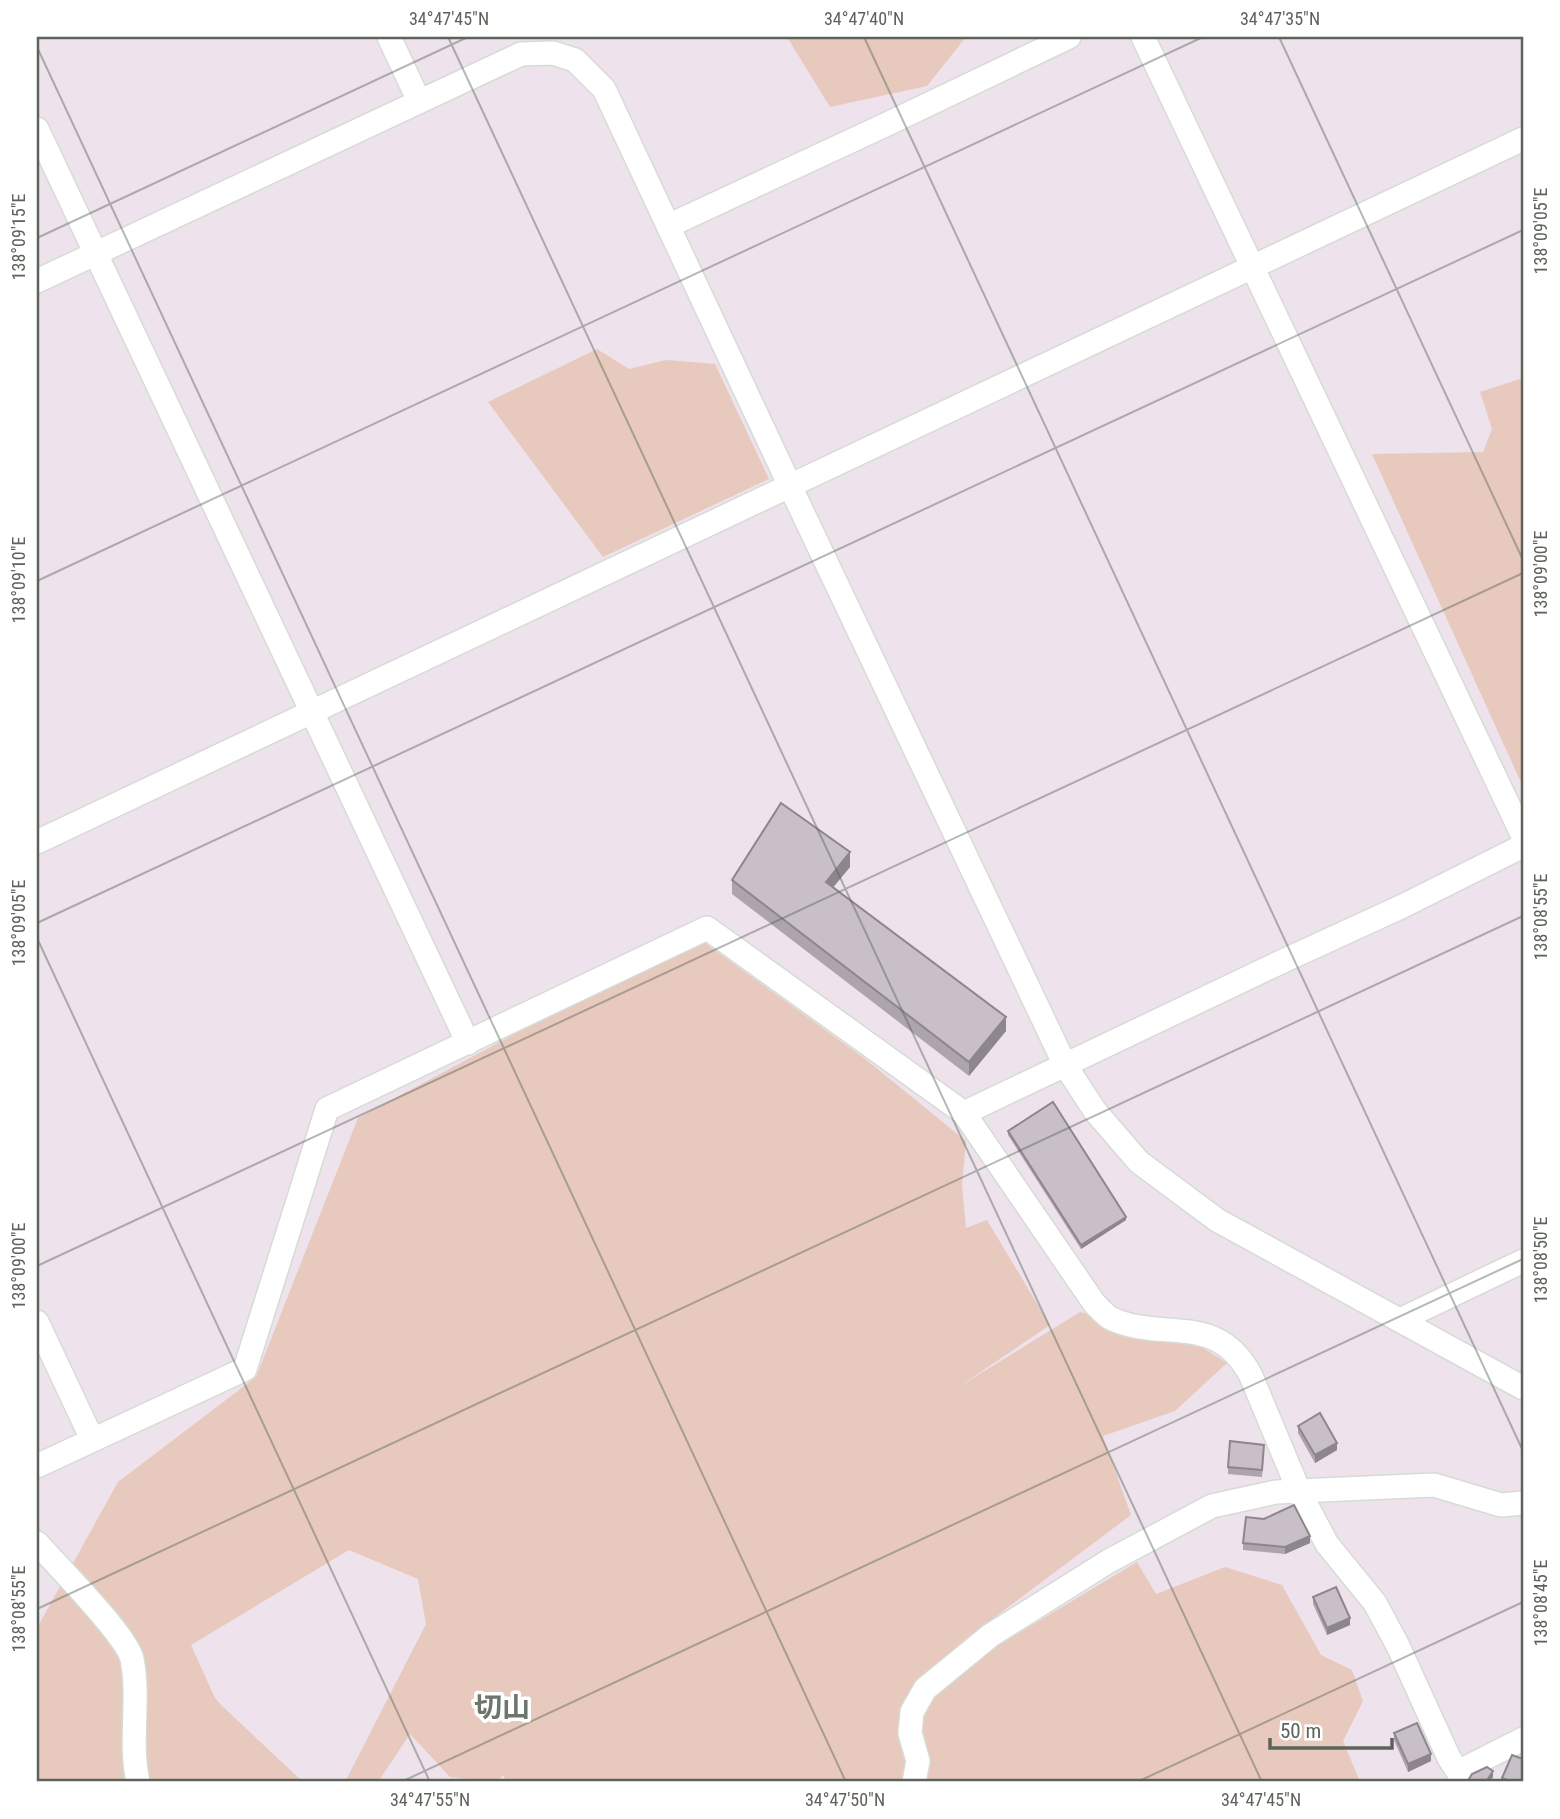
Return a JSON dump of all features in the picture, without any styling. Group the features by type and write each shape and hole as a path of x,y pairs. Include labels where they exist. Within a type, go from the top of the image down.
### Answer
{"street":[{"path":"389,37 419,100"},
{"path":"668,226 1069,37"},
{"path":"1143,37 1523,836"},
{"path":"37,281 522,54 553,53 575,60 604,89 1065,1065 1095,1111 1139,1162 1217,1220 1523,1388"},
{"path":"37,129 468,1043"},
{"path":"37,842 1523,139"},
{"path":"964,1114 1403,906 1523,846"},
{"path":"37,1466 245,1369 327,1109 707,928 964,1114 1094,1303 1108,1317 1136,1326 1188,1331 1218,1340 1242,1358 1299,1492 1327,1544 1375,1603 1458,1772 1523,1739"},
{"path":"1400,1320 1523,1261"},
{"path":"37,1322 92,1439"},
{"path":"914,1782 918,1761 910,1733 912,1712 925,1689 991,1635 1109,1561 1212,1506 1276,1492 1434,1485 1501,1505 1523,1503"},
{"path":"37,1543 114,1629 131,1655 134,1676 134,1751 138,1782"}],"shaded area":[{"path":"787,37 966,37 927,86 830,107"},
{"path":"597,349 629,369 666,360 715,364 769,479 603,557 488,402"},
{"path":"1523,378 1523,787 1372,454 1483,452 1492,429 1480,392"},
{"path":"705,943 864,1058 966,1141 962,1185 966,1228 987,1220 1050,1325 957,1388 1080,1312 1187,1338 1227,1363 1175,1411 1103,1436 1131,1515 959,1644 954,1672 1137,1562 1156,1594 1225,1567 1282,1585 1321,1655 1352,1670 1363,1701 1343,1741 1360,1782 505,1782 504,1775 492,1782 450,1777 410,1734 378,1782 345,1782 426,1624 418,1579 349,1550 191,1645 219,1703 303,1782 37,1782 37,1628 118,1482 256,1377 358,1118 539,1021 636,963"}],"building":[{"path":"781,803 850,852 826,882 1006,1017 969,1062 732,880"},
{"path":"1053,1102 1126,1217 1081,1245 1008,1131"},
{"path":"1320,1413 1337,1443 1315,1455 1298,1426"},
{"path":"1230,1441 1264,1445 1262,1470 1228,1467"},
{"path":"1294,1505 1310,1536 1285,1547 1243,1543 1246,1517 1264,1519"},
{"path":"1336,1587 1350,1618 1327,1628 1313,1597"},
{"path":"1417,1723 1431,1754 1408,1764 1394,1733"},
{"path":"1512,1755 1523,1759 1523,1782 1502,1778"},
{"path":"1487,1767 1493,1771 1486,1782 1467,1782 1472,1774"}],"district":[{"name":"切山","path":"502,1707"}]}
